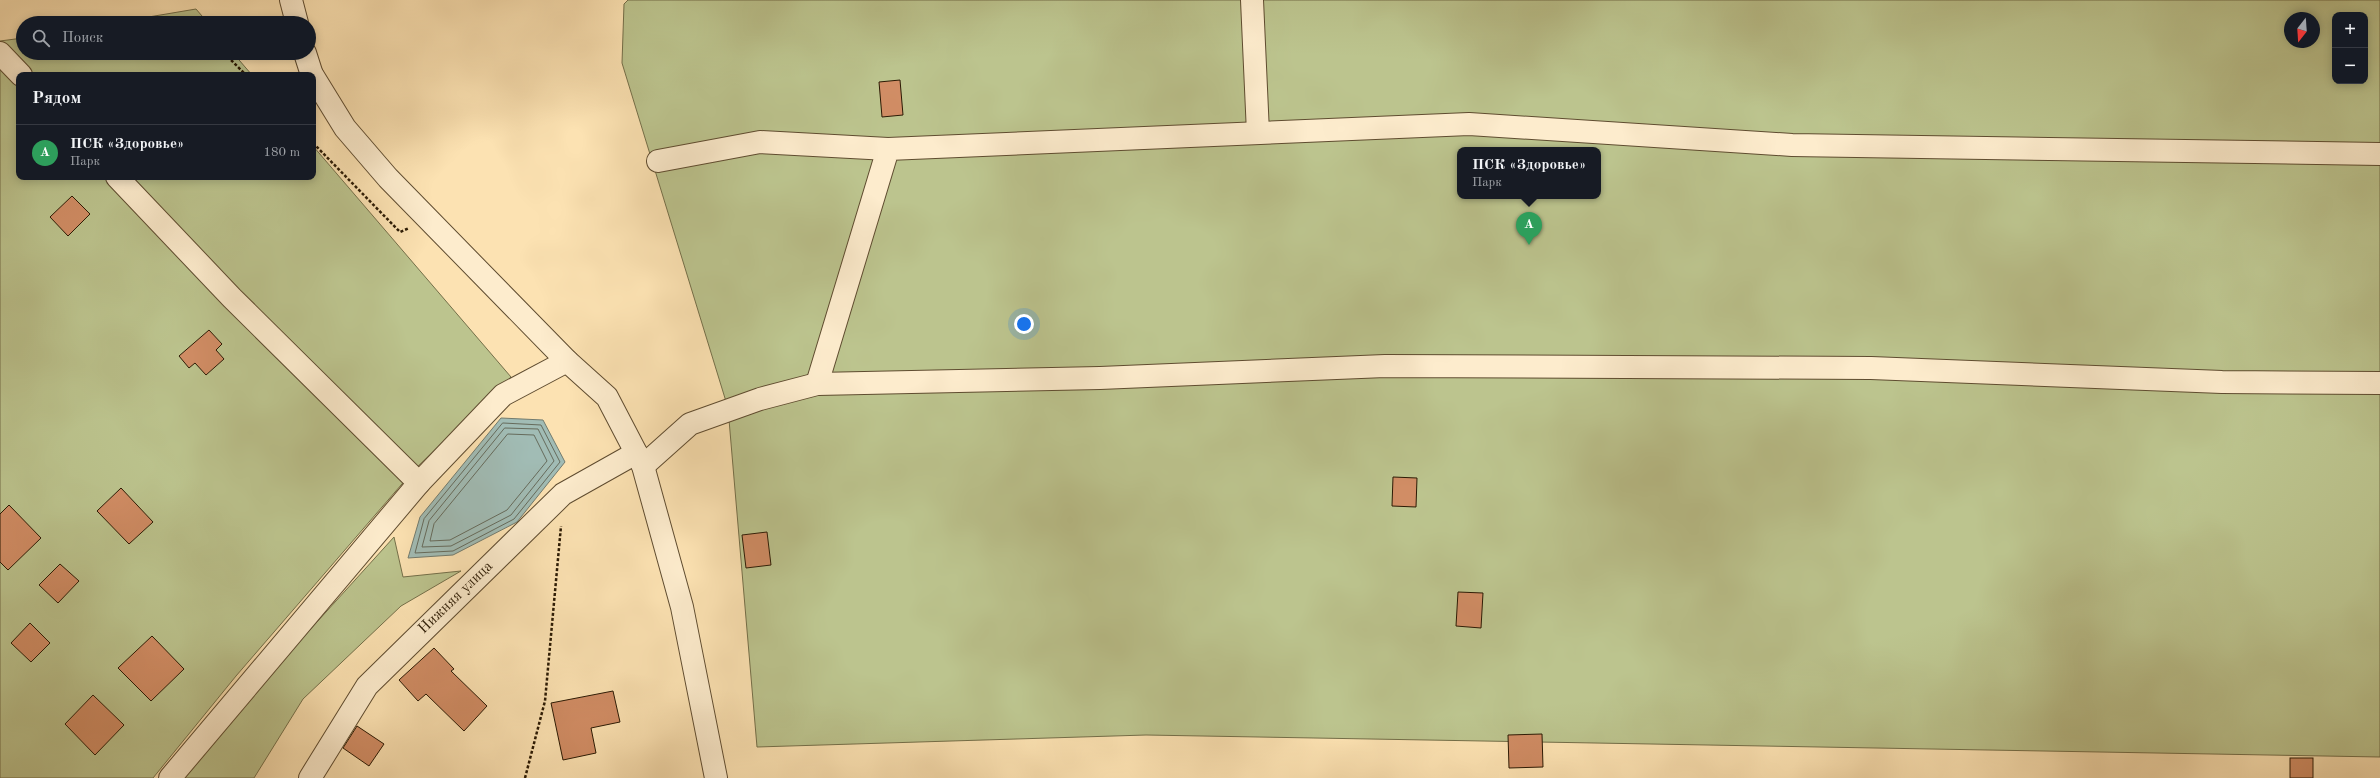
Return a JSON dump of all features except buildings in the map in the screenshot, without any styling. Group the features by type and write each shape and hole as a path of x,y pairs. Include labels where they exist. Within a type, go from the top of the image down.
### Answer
{"street":[{"path":"291,0 295,16"},
{"path":"1252,0 1258,133"},
{"path":"0,53 18,72"},
{"path":"307,60 312,72"},
{"path":"316,81 345,128 388,178 567,361 607,397 640,460 680,602 716,778"},
{"path":"658,161 760,142 888,149 1469,124 1792,145 2380,154"},
{"path":"817,384 888,149"},
{"path":"120,180 238,304 419,483"},
{"path":"170,778 419,483 503,395 567,361"},
{"name":"Нижняя улица","path":"310,778 367,686 563,494 640,460 690,424 760,399 817,384 1100,378 1384,366 1871,368 2222,382 2380,383"}],"path":[{"path":"231,60 243,72"},
{"path":"316,146 400,232 430,220"},
{"path":"525,778 545,701 561,524"}],"green space":[{"path":"628,0 2380,0 2380,757 1146,735 757,747 728,408 622,63 624,4"},
{"path":"196,9 202,16 154,16"},
{"path":"16,39 16,60 239,60 249,72 16,72 16,180 316,180 316,150 511,377 414,470 236,676 153,778 0,778 0,41"},
{"path":"394,537 403,577 461,571 401,606 303,699 254,778 183,778 239,708"}],"water":[{"path":"501,418 543,420 565,462 517,522 453,555 408,558 420,517"}],"place":[{"name":"ПСК «Здоровье»","path":"1529,245"}]}
